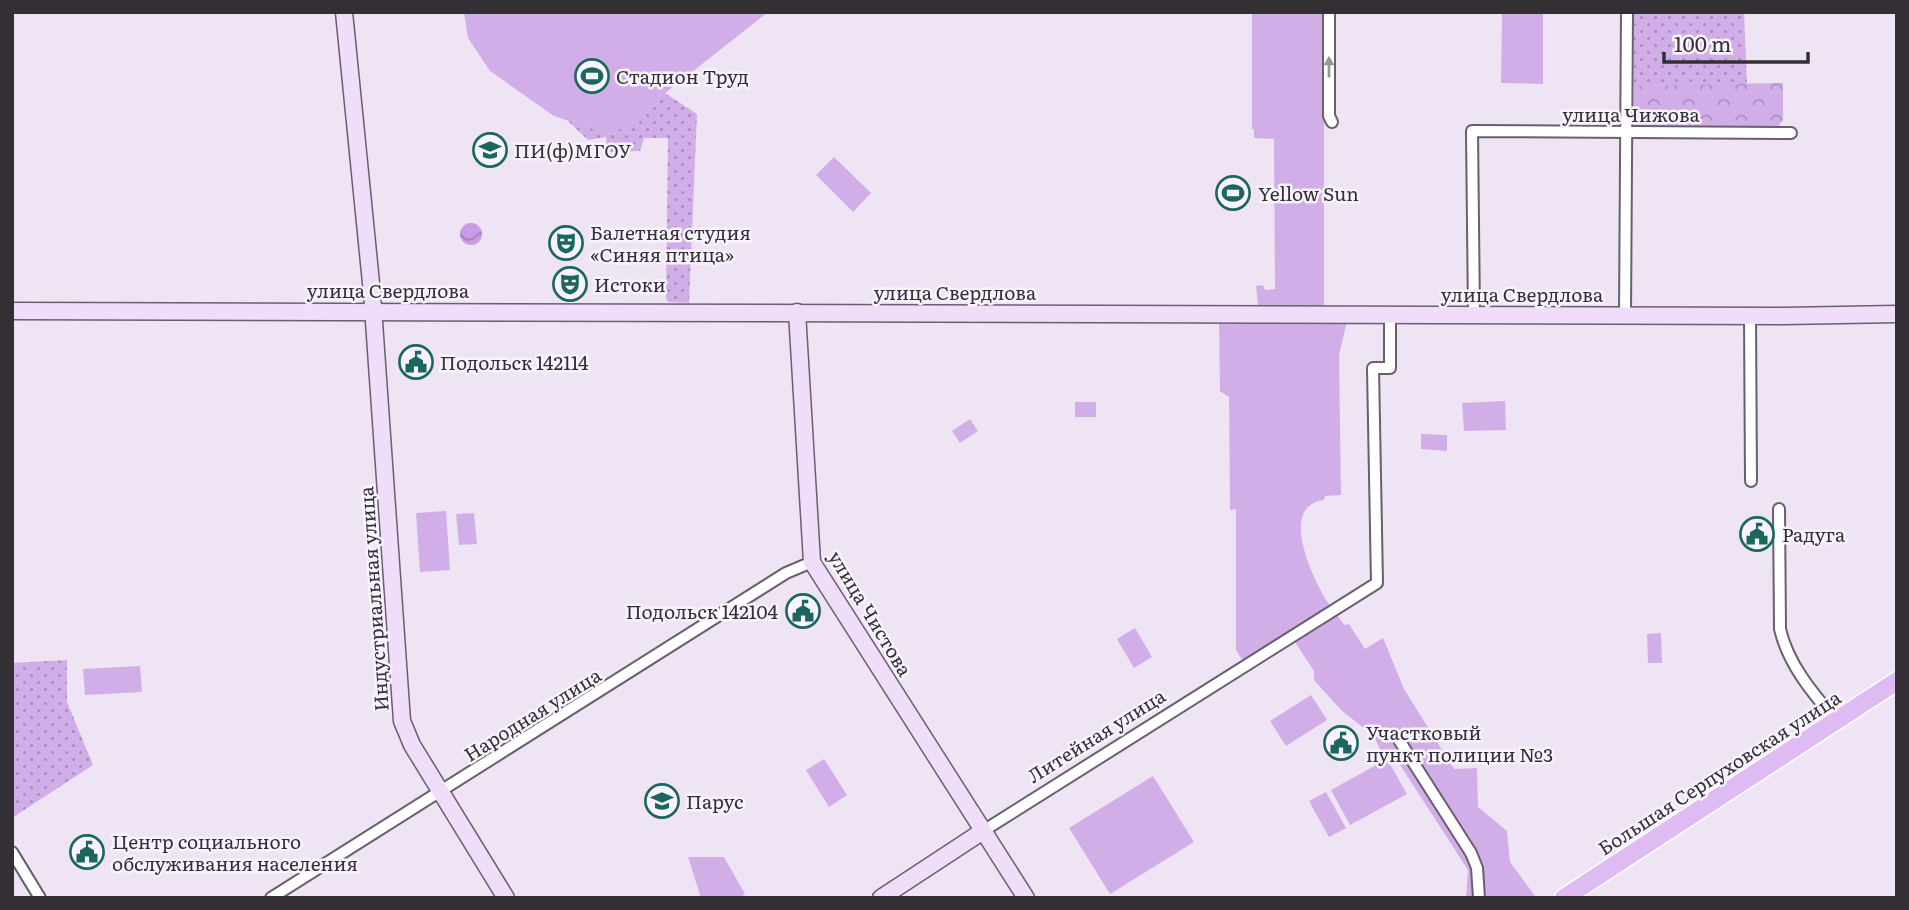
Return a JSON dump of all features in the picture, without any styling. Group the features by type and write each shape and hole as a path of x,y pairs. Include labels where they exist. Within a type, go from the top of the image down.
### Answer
{"main road":[{"name":"Большая Серпуховская улица","path":"1564,898 1897,681"}],"street":[{"name":"Индустриальная улица","path":"344,12 373,311 402,721 412,745 440,793 506,898"},
{"path":"1329,12 1329,116 1332,122"},
{"path":"1625,315 1627,12"},
{"name":"улица Чижова","path":"1474,315 1472,131 1791,133"},
{"name":"улица Свердлова","path":"12,311 1750,316 1897,314"},
{"name":"улица Чистова","path":"797,312 812,562 1026,898"},
{"name":"Литейная улица","path":"881,898 1377,583 1373,368 1390,368 1390,314"},
{"path":"1750,316 1751,481"},
{"path":"1779,509 1780,629 1784,646 1813,694 1836,720"},
{"name":"Народная улица","path":"271,898 786,573 812,562"},
{"path":"1399,740 1471,853 1477,868 1479,898"},
{"path":"12,852 40,898"}],"green space":[{"name":"Стадион Труд","path":"464,12 768,12 612,135 554,116 490,71 468,38"},
{"path":"1252,12 1324,12 1324,310 1258,306 1256,286 1263,285 1265,290 1275,289 1274,139 1254,138 1252,129"},
{"path":"1502,12 1543,12 1543,84 1501,83"},
{"path":"1633,12 1744,12 1747,85 1634,86"},
{"path":"1783,83 1783,120 1778,127 1633,126 1634,86"},
{"path":"665,93 697,114 689,303 669,302 666,299 668,138 644,138 640,151 607,152 606,137 588,140 567,120 612,135"},
{"path":"834,157 871,193 853,212 816,175"},
{"path":"1219,321 1347,321 1339,355 1341,495 1325,496 1324,500 1310,505 1303,516 1301,529 1308,562 1328,603 1344,625 1349,624 1365,649 1383,638 1404,689 1454,769 1477,768 1478,807 1507,831 1510,862 1535,896 1466,898 1468,870 1391,751 1383,755 1373,735 1342,711 1314,680 1314,671 1295,642 1248,669 1236,650 1236,509 1230,510 1229,397 1220,391"},
{"path":"1505,401 1506,430 1464,431 1462,403"},
{"path":"1075,402 1096,402 1096,417 1075,417"},
{"path":"970,419 978,431 960,443 952,431"},
{"path":"1421,434 1447,435 1447,451 1421,449"},
{"path":"446,511 450,570 420,572 416,513"},
{"path":"474,513 477,544 459,545 456,514"},
{"path":"1135,628 1152,657 1134,668 1117,639"},
{"path":"1661,633 1662,663 1648,663 1647,634"},
{"path":"67,660 67,702 93,765 12,818 12,663"},
{"path":"140,666 142,692 85,695 83,669"},
{"path":"1311,695 1327,720 1286,746 1270,721"},
{"path":"824,759 847,795 829,807 806,770"},
{"path":"1387,759 1407,794 1350,825 1331,790"},
{"path":"1153,776 1194,842 1110,894 1069,828"},
{"path":"1326,792 1346,828 1329,837 1309,801"},
{"path":"688,857 724,857 745,894 740,898 701,898"}],"water":[{"path":"471,223 479,226 482,234 479,242 471,245 463,242 460,234 463,226"}],"place":[{"name":"Стадион Труд","path":"592,76"},
{"name":"ПИ(ф)МГОУ","path":"490,150"},
{"name":"Yellow Sun","path":"1233,193"},
{"name":"Балетная студия «Синяя птица»","path":"566,243"},
{"name":"Истоки","path":"570,284"},
{"name":"Подольск 142114","path":"416,362"},
{"name":"Радуга","path":"1757,534"},
{"name":"Подольск 142104","path":"803,611"},
{"name":"Участковый пункт полиции №3","path":"1341,743"},
{"name":"Парус","path":"662,801"},
{"name":"Центр социального обслуживания населения","path":"87,852"}]}
